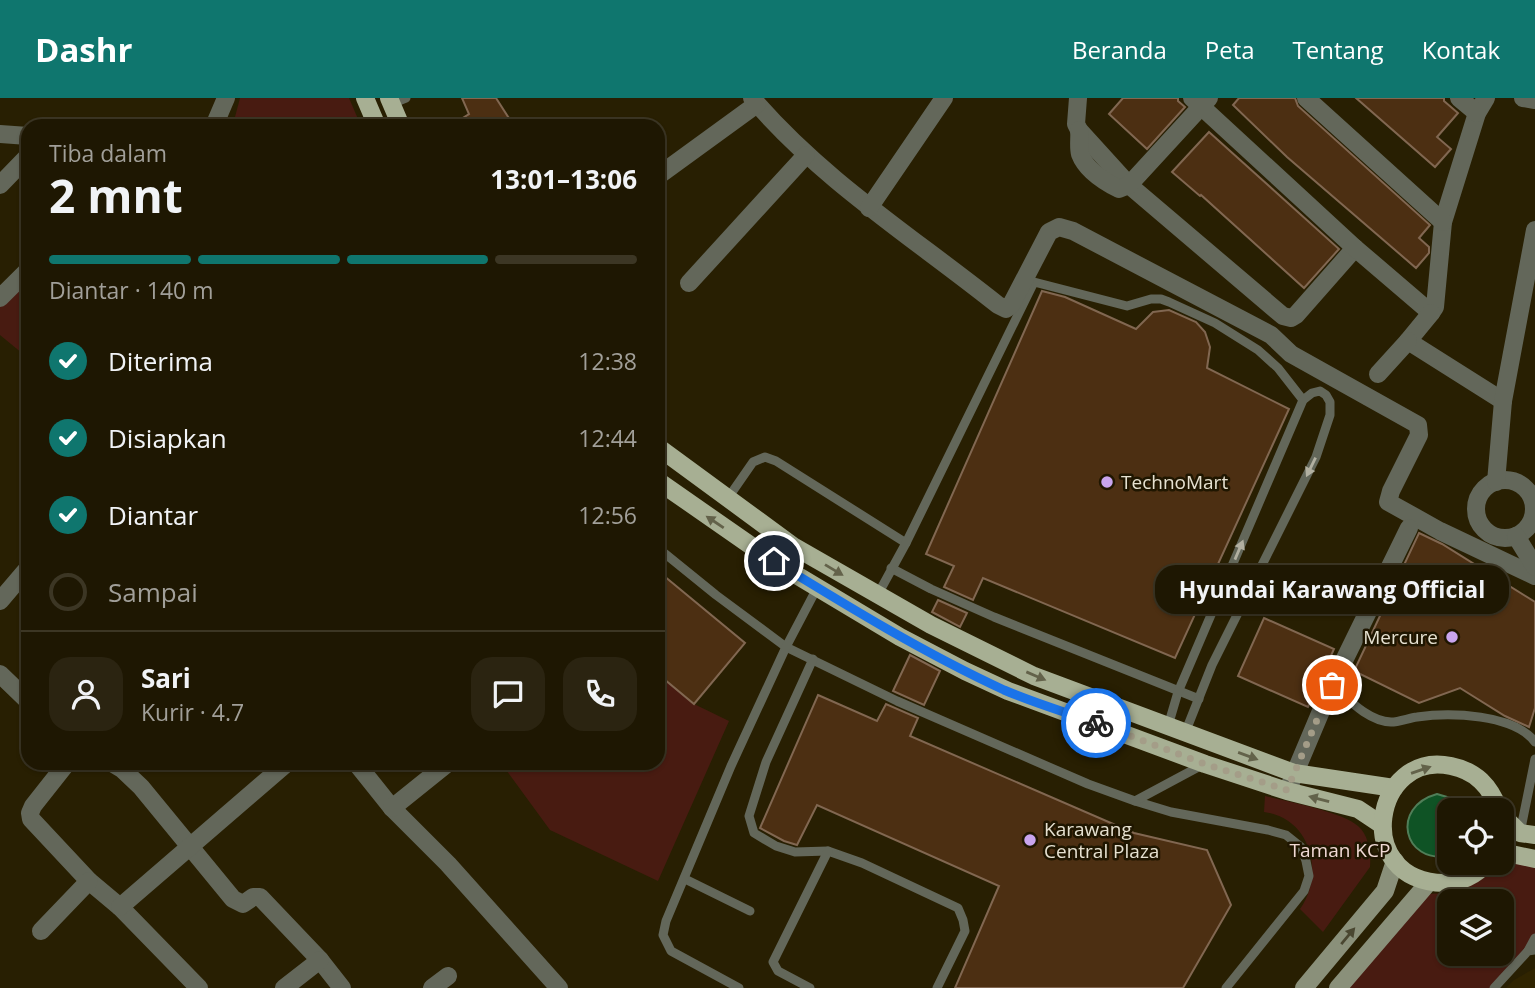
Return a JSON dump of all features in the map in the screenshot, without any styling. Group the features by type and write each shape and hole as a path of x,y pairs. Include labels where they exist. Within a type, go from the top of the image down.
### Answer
{"main road":[{"path":"365,98 374,119"},
{"path":"395,100 399,119"},
{"path":"665,452 793,545 877,596 1034,676 1294,773 1394,788"},
{"path":"665,486 817,588 900,637 1008,691 1205,764 1358,809 1382,825"},
{"path":"1471,875 1449,883 1429,882 1410,875 1395,862 1385,844 1382,825 1384,805 1394,788 1408,774 1427,766 1447,765 1465,770 1482,780 1494,798"},
{"path":"1514,855 1535,859"},
{"path":"1304,988 1385,891 1395,862"},
{"path":"1338,988 1429,882"},
{"path":"1385,891 1398,891 1410,905"}],"street":[{"path":"217,119 226,98"},
{"path":"869,208 944,98"},
{"path":"1078,98 1076,124 1079,130 1129,185 1283,316 1291,318 1296,315 1355,248"},
{"path":"1306,98 1443,222"},
{"path":"1378,374 1435,307 1443,222 1481,106 1459,98"},
{"path":"1523,98 1535,100"},
{"path":"665,171 755,101 806,155 869,208 1006,309 1011,305 1049,232 1059,227 1073,231 1271,335 1291,354 1418,425 1419,435 1388,502 1440,531 1535,576"},
{"path":"1129,185 1201,101 1355,248 1431,313"},
{"path":"0,134 21,136"},
{"path":"689,283 806,155"},
{"path":"0,185 21,163"},
{"path":"1496,482 1503,401 1535,230"},
{"path":"0,298 21,277"},
{"path":"1408,341 1503,401"},
{"path":"1496,482 1517,483 1530,494 1533,502 1534,510 1529,526 1516,536 1492,536 1476,517 1480,493 1496,482"},
{"path":"1287,790 1332,685 1409,528"},
{"path":"1516,536 1535,567"},
{"path":"0,601 21,576"},
{"path":"0,674 21,694"},
{"path":"61,770 33,806 31,819 193,986"},
{"path":"123,770 141,787 188,847 237,902 243,904 253,897 260,897 320,960 342,988"},
{"path":"120,908 279,770"},
{"path":"362,770 392,808 448,864 559,988"},
{"path":"392,808 440,770"},
{"path":"41,931 89,881"},
{"path":"284,988 320,960"},
{"path":"432,988 447,976"}],"lane":[{"path":"877,596 906,543 1034,282 1127,306 1151,299 1169,302 1215,323 1258,351 1278,368 1303,400"},
{"path":"1168,726 1178,692 1303,400 1320,391 1330,402 1330,415 1325,432 1212,665 1185,733"},
{"path":"727,499 753,462 765,457 776,461 906,543"},
{"path":"665,554 786,647 897,701 1088,784 1135,801 1171,812 1286,835 1301,848 1309,876 1304,891 1226,988"},
{"path":"891,568 969,606 1199,699"},
{"path":"739,988 671,951 663,935 731,766 786,647 817,588"},
{"path":"813,659 766,762 749,816 754,833 776,846 795,852 828,852 862,863 958,908 965,931 937,988"},
{"path":"1332,685 1368,715 1390,722 1457,714 1509,724 1529,734 1535,742"},
{"path":"1528,834 1535,759"},
{"path":"1135,801 1205,764"},
{"path":"810,988 778,971 773,962 828,852"},
{"path":"685,879 750,911"},
{"path":"1494,988 1531,951 1535,938"}],"shaded area":[{"path":"1437,794 1450,798 1437,798 1437,856 1421,852 1408,833 1408,821 1413,810 1422,801"},
{"path":"1535,968 1535,988 1506,988 1514,980"}],"green space":[{"path":"240,98 349,98 358,119 236,119"},
{"path":"21,282 21,352 0,335 0,304"},
{"path":"665,680 694,704 729,721 658,881 550,830 506,770 665,770"},
{"name":"Taman KCP","path":"1265,796 1340,816 1358,826 1367,840 1370,867 1323,932 1300,909 1312,880 1309,850 1303,836 1293,825 1280,816 1264,812"},
{"path":"1514,854 1535,859 1535,940 1514,965 1514,889 1461,889 1486,875 1514,875"},
{"path":"1420,893 1437,894 1437,966 1513,966 1494,988 1338,988"}],"building":[{"path":"462,98 496,98 510,119 461,119 469,114"},
{"path":"1123,98 1178,98 1185,107 1147,149 1109,114"},
{"path":"1239,98 1295,98 1298,106 1430,225 1419,238 1429,247 1429,253 1416,268 1287,157 1233,105"},
{"path":"1356,98 1444,98 1458,113 1437,137 1451,149 1435,167"},
{"path":"1209,132 1339,249 1304,288 1172,172"},
{"name":"TechnoMart","path":"1042,291 1065,297 1136,329 1153,312 1169,310 1196,322 1205,332 1210,347 1207,368 1289,409 1175,658 983,578 973,600 944,587 954,566 926,554"},
{"name":"Mercure","path":"1419,533 1442,544 1535,602 1535,708 1529,727 1505,716 1460,688 1419,703 1354,671"},
{"path":"665,577 745,643 694,704 665,680"},
{"path":"938,600 967,613 960,627 932,612"},
{"path":"1264,618 1334,649 1308,707 1238,676"},
{"path":"910,655 940,671 924,705 893,691"},
{"name":"Karawang Central Plaza","path":"818,695 877,721 886,704 918,718 910,736 1134,833 1207,850 1231,905 1183,988 955,988 999,886 817,805 797,845 760,828"}],"way so far":[{"path":"1096,723 1205,764 1287,790 1332,685"}],"place":[{"name":"TechnoMart","path":"1107,482"},
{"name":"Mercure","path":"1452,637"},
{"name":"Hyundai Karawang Official","path":"1332,685"},
{"name":"Karawang Central Plaza","path":"1030,840"}],"route":[{"path":"774,561 900,637 965,671 1008,691 1096,723"}]}
